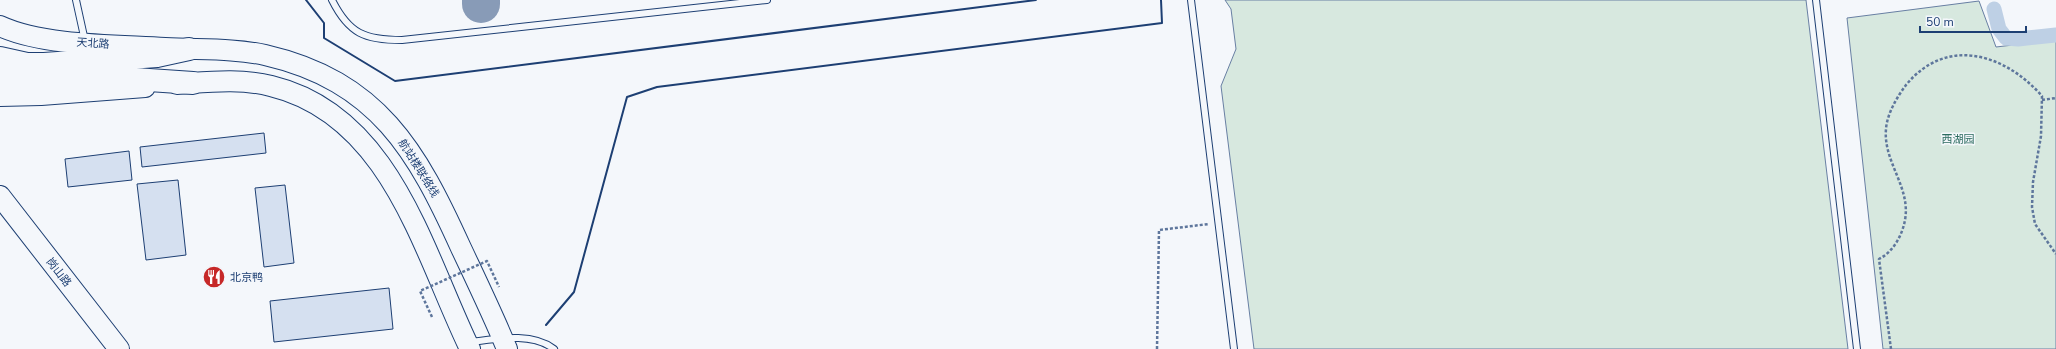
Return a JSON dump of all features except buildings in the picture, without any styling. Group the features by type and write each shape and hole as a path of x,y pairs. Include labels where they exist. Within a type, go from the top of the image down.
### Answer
{"highway":[{"path":"0,75 45,72 157,56 189,49"},
{"path":"0,58 22,63 45,72 193,83"}],"main road":[{"name":"天北路","path":"0,26 34,37 86,43 189,49"},
{"name":"航站楼联络线","path":"189,49 243,51 294,63 343,86 378,113 401,137 432,185 505,343"},
{"path":"0,96 41,95 193,83 243,81 289,91 318,106 356,135 375,156 403,200 469,346"},
{"name":"岗山路","path":"0,196 119,349"}],"lane":[{"path":"76,0 86,43"},
{"path":"332,0 341,18 358,33 380,40 410,39 767,0"},
{"path":"1191,0 1234,349"},
{"path":"1816,0 1857,349"},
{"path":"469,346 535,341 554,349"}],"path":[{"path":"1891,349 1879,260 1888,254 1899,238 1905,220 1904,193 1888,152 1886,128 1895,101 1910,80 1923,68 1935,61 1966,55 1981,56 2013,71 2034,86 2042,96 2041,136 2033,182 2032,207 2035,224 2056,254"},
{"path":"2042,100 2056,98"},
{"path":"1158,349 1159,230 1219,222"},
{"path":"432,317 420,291 487,261 499,287"}],"green space":[{"path":"1225,0 1806,0 1848,349 1254,349 1221,86 1236,49 1231,9"},
{"name":"西湖园","path":"1979,1 1996,47 2056,40 2056,349 1883,349 1847,18"}],"waterway":[{"path":"1994,9 1999,29 2006,38 2018,39 2056,35"}],"wall":[{"path":"306,0 324,23 324,38 395,81 1036,0"},
{"path":"546,325 574,292 627,97 657,87 1162,23 1161,0"}],"place":[{"name":"北京鸭","path":"214,277"}]}
